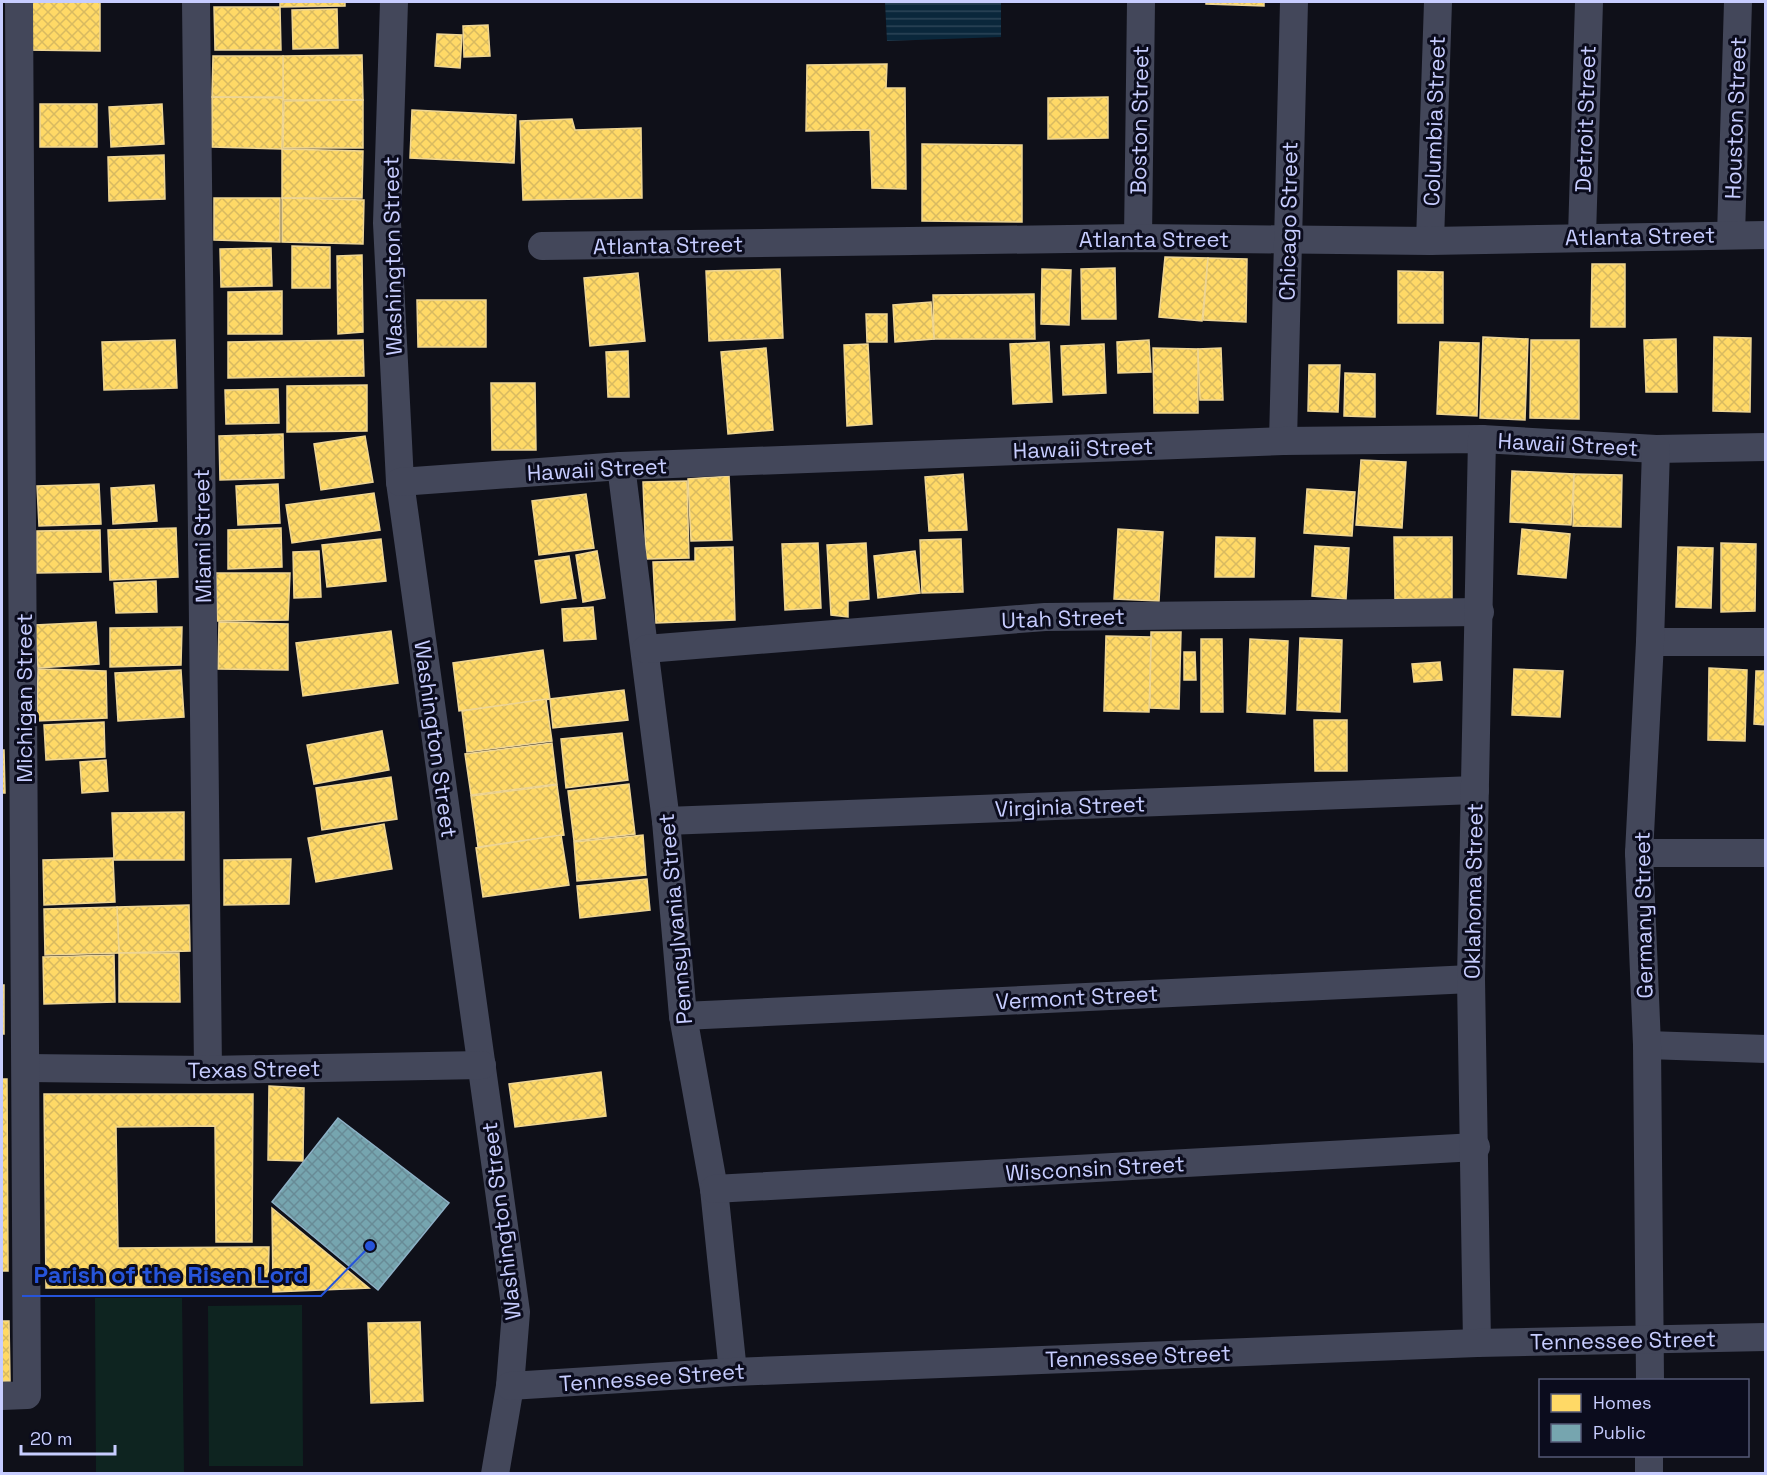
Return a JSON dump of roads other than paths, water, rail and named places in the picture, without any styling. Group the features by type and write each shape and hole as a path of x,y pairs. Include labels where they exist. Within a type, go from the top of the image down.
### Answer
{"street":[{"name":"Michigan Street","path":"14,1395 27,1068 19,2"},
{"name":"Miami Street","path":"196,2 208,1070"},
{"name":"Washington Street","path":"394,2 387,222 400,482 516,1312 510,1386 495,1473"},
{"name":"Boston Street","path":"1138,238 1141,2"},
{"name":"Chicago Street","path":"1283,441 1294,2"},
{"name":"Columbia Street","path":"1430,240 1438,2"},
{"name":"Detroit Street","path":"1582,236 1588,2"},
{"name":"Houston Street","path":"1731,235 1738,2"},
{"name":"Atlanta Street","path":"542,246 1138,238 1430,240 1766,235"},
{"name":"Hawaii Street","path":"400,482 621,466 1283,441 1482,439 1656,449 1766,447"},
{"name":"Oklahoma Street","path":"1477,1343 1476,1146 1471,979 1482,439"},
{"name":"Germany Street","path":"1650,1379 1647,1046 1639,853 1650,642 1656,449"},
{"name":"Pennsylvania Street","path":"621,466 666,821 683,1016 714,1189 733,1372"},
{"name":"Utah Street","path":"646,650 1045,617 1480,612"},
{"path":"1650,642 1766,642"},
{"name":"Virginia Street","path":"666,821 1474,790"},
{"path":"1639,853 1766,854"},
{"name":"Vermont Street","path":"683,1016 1471,979"},
{"path":"1647,1046 1766,1048"},
{"name":"Texas Street","path":"27,1068 208,1070 482,1065"},
{"name":"Wisconsin Street","path":"714,1189 1476,1146"},
{"name":"Tennessee Street","path":"510,1386 733,1372 1477,1343 1766,1337"},
{"path":"1649,1457 1649,1473"}],"water":[{"path":"885,2 1001,2 1001,37 887,41"}],"place":[{"name":"Parish of the Risen Lord","path":"370,1246"}]}
